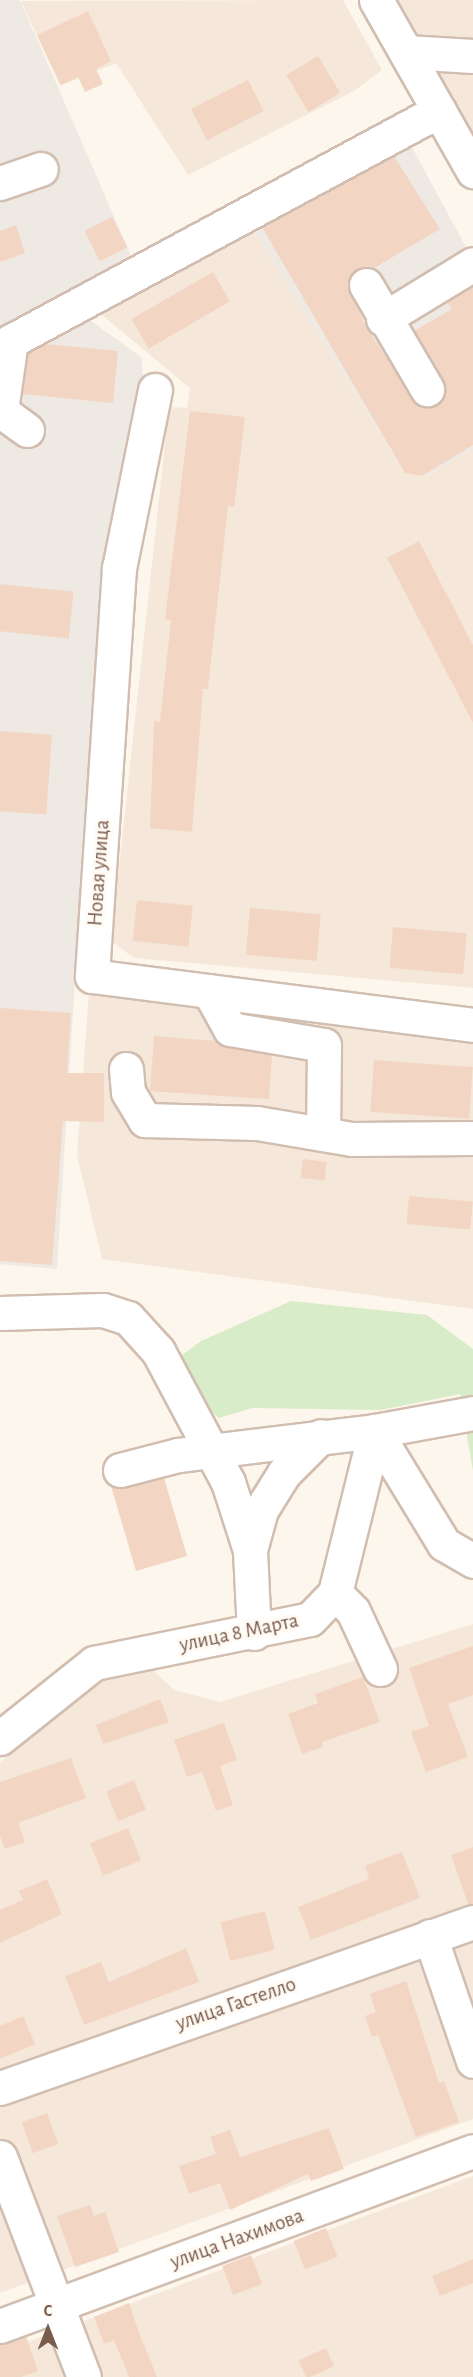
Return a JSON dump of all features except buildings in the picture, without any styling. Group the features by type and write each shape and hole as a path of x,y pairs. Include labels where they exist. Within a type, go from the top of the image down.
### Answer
{"street":[{"path":"376,0 473,171"},
{"path":"406,52 473,56"},
{"path":"27,430 1,411 11,341 439,111"},
{"path":"0,183 41,169"},
{"path":"383,319 473,264"},
{"path":"366,285 383,319 427,389"},
{"name":"Новая улица","path":"155,390 119,568 92,976 473,1025"},
{"path":"209,991 230,1029 324,1044 323,1134"},
{"path":"126,1069 128,1092 145,1120 257,1122 352,1139 473,1138"},
{"path":"0,1313 103,1310 128,1318 158,1352 228,1482 250,1550 255,1633"},
{"path":"120,1470 212,1451 375,1431 473,1413"},
{"path":"375,1431 444,1544 473,1561"},
{"path":"375,1431 335,1593 353,1611 380,1669"},
{"path":"250,1550 261,1510 284,1473 321,1436"},
{"name":"улица 8 Марта","path":"0,1738 94,1664 255,1633 310,1618 335,1593"},
{"name":"улица Гастелло","path":"0,2088 473,1922"},
{"path":"430,1936 473,2061"},
{"name":"улица Нахимова","path":"0,2326 473,2151"},
{"path":"0,2157 84,2377"}],"shaded area":[{"path":"0,0 20,0 132,258 69,305 141,357 143,374 100,581 57,1269 0,1264"},
{"path":"343,0 382,70 354,91 188,175 116,63 60,86 21,1"},
{"path":"392,0 473,0 473,138"},
{"path":"408,140 473,260 473,449 426,476 405,473 252,228"},
{"path":"245,217 405,473 426,476 473,449 473,988 134,958 111,941 169,407 187,408 190,388 97,311"},
{"path":"89,992 473,1038 473,1309 102,1259 77,1155"},
{"path":"473,1624 473,2119 0,2293 0,1762 101,1680 152,1669 174,1690 220,1702"},
{"path":"473,2176 473,2377 0,2377 0,2352"}],"green space":[{"path":"291,1301 427,1315 473,1349 473,1471 460,1394 381,1410 252,1408 219,1418 179,1387 174,1361 201,1341"}]}
